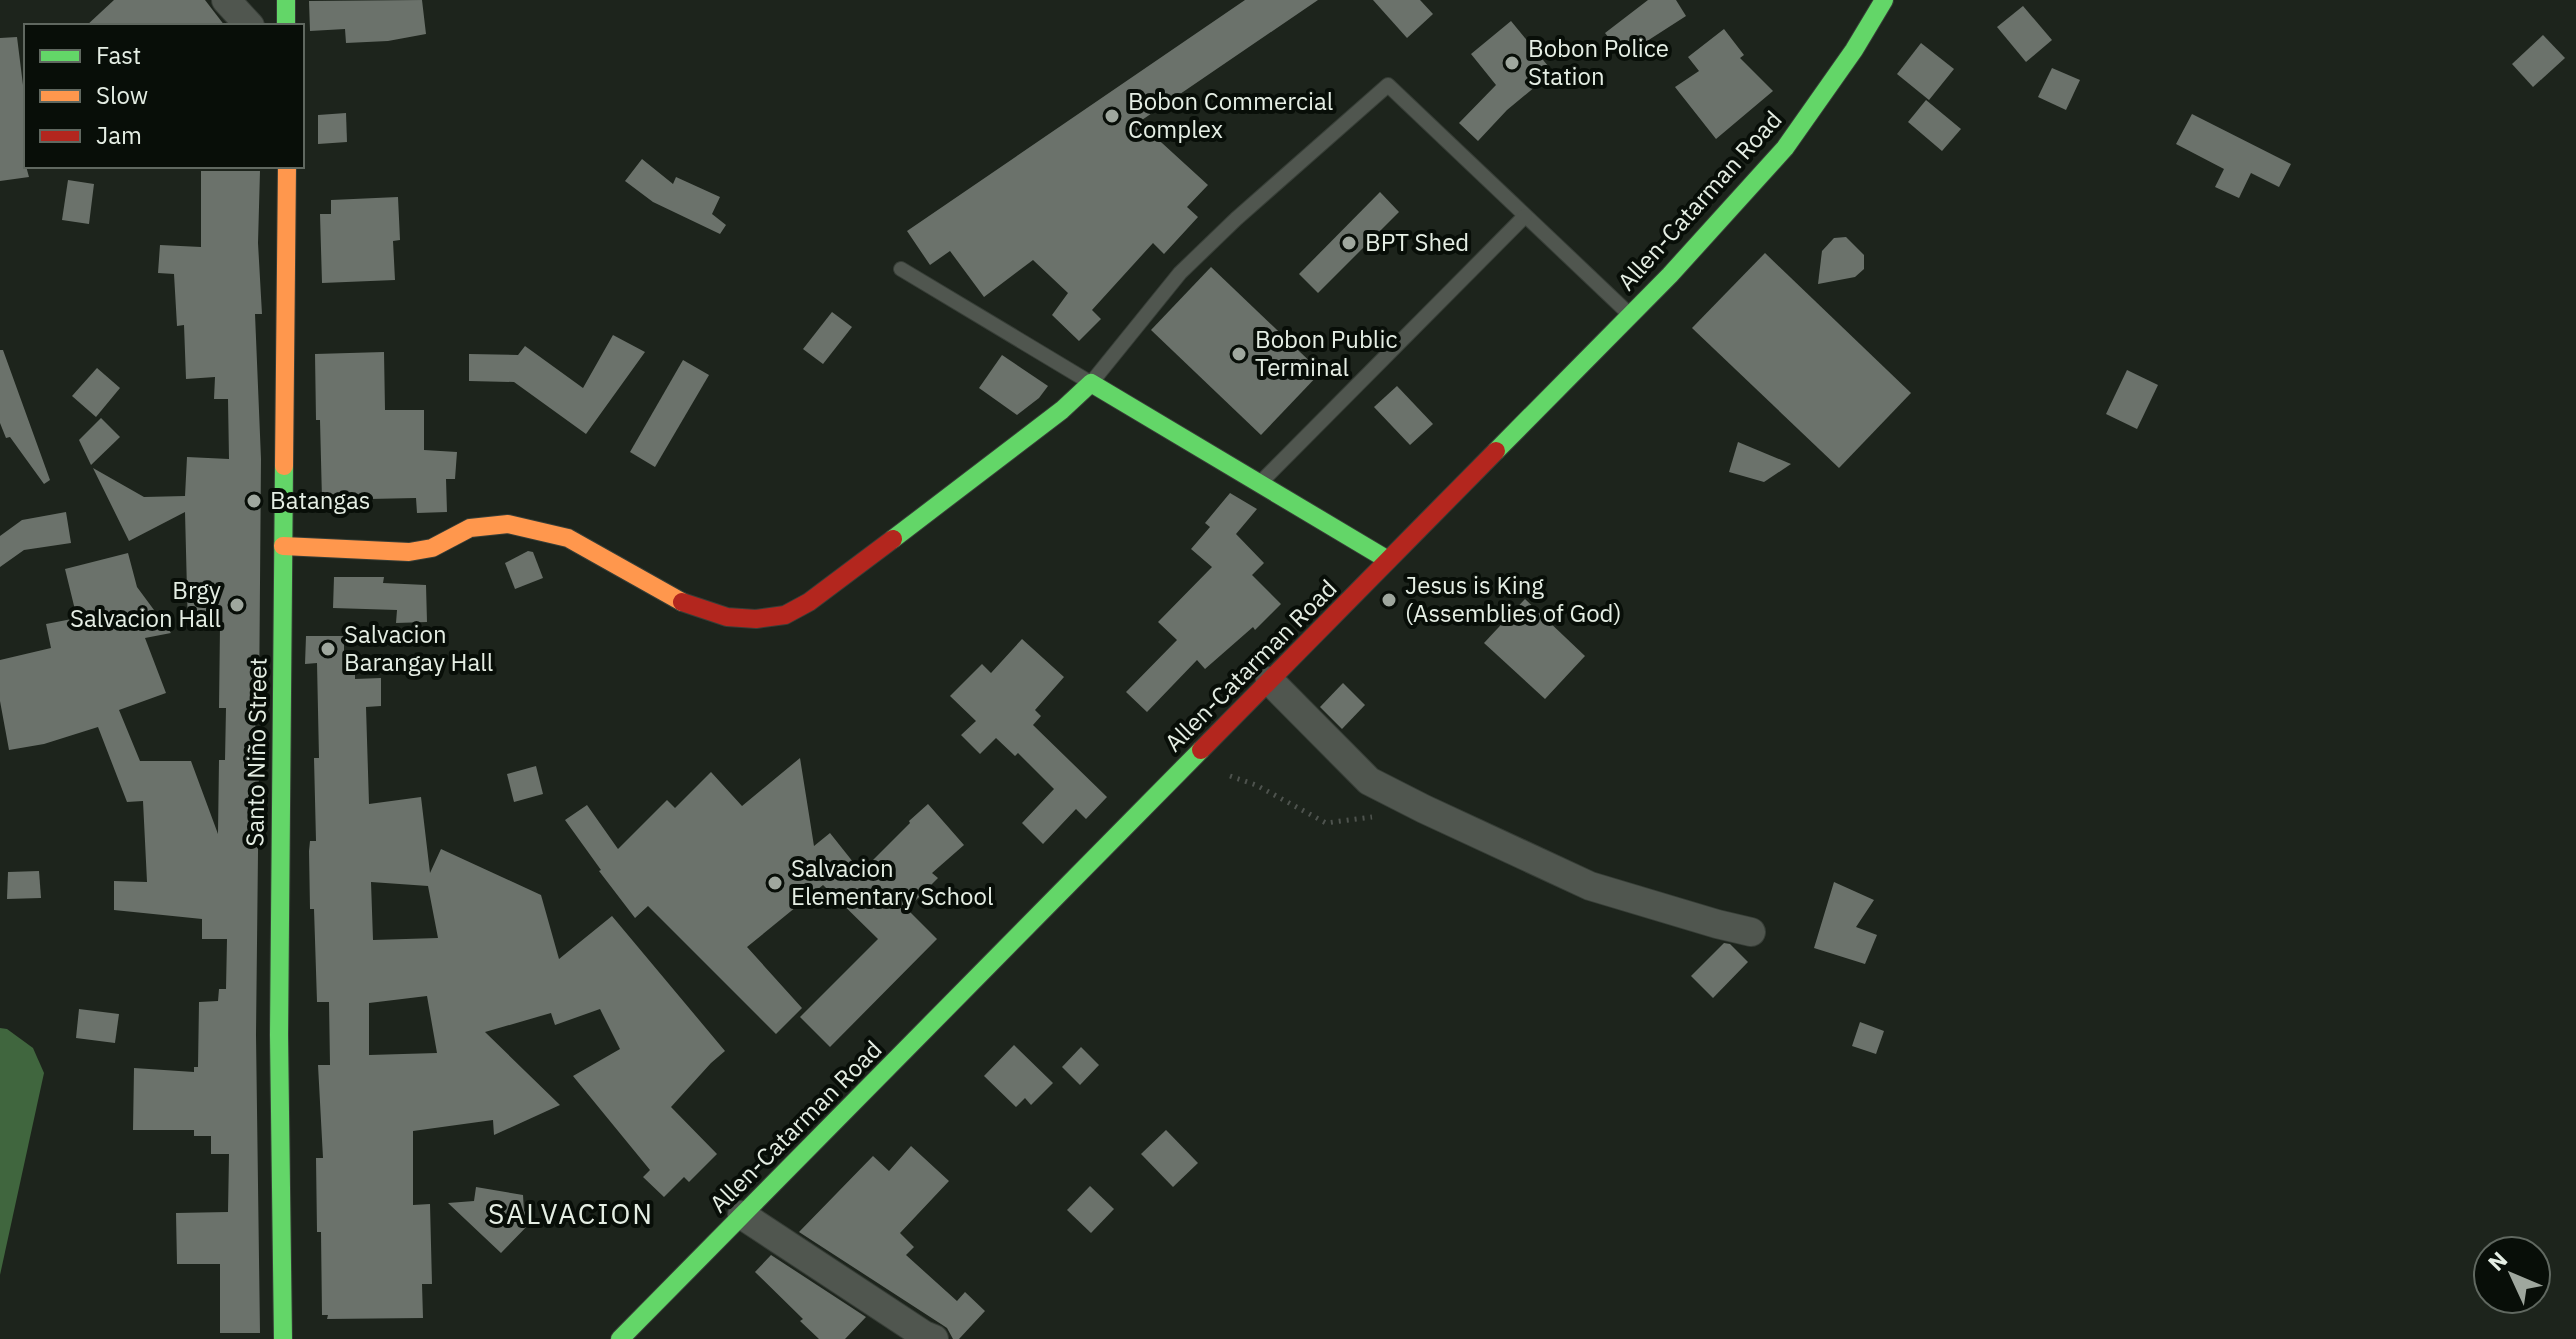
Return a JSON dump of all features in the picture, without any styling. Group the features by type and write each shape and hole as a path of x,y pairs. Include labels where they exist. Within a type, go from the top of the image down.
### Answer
{"street":[{"path":"226,0 248,24"},
{"path":"286,0 286,24"},
{"name":"Allen-Catarman Road","path":"620,1339 1630,316 1785,148 1854,50 1884,0"},
{"name":"Santo Niño Street","path":"283,1339 279,1020 287,168"},
{"path":"283,546 409,552 432,548 470,528 508,524 568,538 688,605 735,617 785,615 817,597 1062,410 1091,383 1388,560"},
{"path":"1270,681 1369,781 1590,886 1751,932"},
{"path":"742,1215 934,1339"}],"lane":[{"path":"901,269 1091,383 1180,273 1236,219 1388,85 1630,316"},
{"path":"1260,483 1525,216"}],"path":[{"path":"1228,776 1256,785 1326,823 1424,809"}],"shaded area":[{"path":"0,1028 7,1029 33,1048 44,1073 0,1275"}],"building":[{"path":"114,0 205,0 223,24 88,24"},
{"path":"422,0 426,34 388,41 346,43 345,29 310,31 309,1"},
{"path":"1245,0 1318,0 1139,122 1208,185 1187,207 1198,217 1164,254 1153,243 1092,310 1101,319 1079,341 1052,315 1068,293 1033,260 984,297 950,251 930,265 907,231"},
{"path":"1373,0 1420,0 1433,14 1407,38"},
{"path":"1648,0 1676,0 1686,16 1625,58 1605,33"},
{"path":"2023,6 2052,40 2026,62 1997,27"},
{"name":"Bobon Police Station","path":"1511,21 1553,72 1507,110 1478,141 1459,123 1496,85 1471,54"},
{"path":"1724,29 1744,55 1740,58 1773,91 1716,139 1675,87 1699,71 1688,57"},
{"path":"2543,35 2565,58 2533,87 2512,64"},
{"path":"17,37 24,93 24,168 29,177 0,181 0,38"},
{"path":"1921,43 1954,69 1929,100 1897,74"},
{"path":"2052,68 2080,80 2066,110 2038,97"},
{"path":"1926,100 1961,129 1942,151 1908,122"},
{"path":"346,113 347,142 318,144 318,115"},
{"path":"2192,114 2291,164 2279,187 2251,173 2239,198 2215,187 2224,169 2176,144"},
{"path":"642,159 673,184 676,177 720,197 712,214 726,225 720,234 653,202 625,181"},
{"path":"201,171 260,171 258,243 262,314 255,314 261,459 259,708 256,708 254,762 259,762 256,1035 260,1333 220,1333 220,1264 177,1264 176,1213 228,1212 229,1154 211,1154 211,1136 194,1136 194,1130 133,1130 134,1068 194,1072 194,1067 198,1067 199,1002 218,1001 219,989 226,989 227,939 202,939 202,919 114,910 114,881 147,882 143,801 127,802 98,727 44,744 9,750 0,701 0,660 51,648 46,624 77,618 65,569 128,553 137,587 171,633 145,638 166,693 119,710 140,761 191,761 218,834 219,760 225,760 226,708 219,708 220,625 188,630 185,512 129,541 93,468 144,497 185,496 187,457 229,459 228,399 214,399 215,377 186,379 184,325 177,326 174,274 158,273 160,245 201,247"},
{"path":"68,180 94,184 89,224 62,220"},
{"name":"BPT Shed","path":"1380,192 1399,212 1318,293 1299,274"},
{"path":"398,197 400,240 393,241 395,280 322,283 320,214 331,214 331,200"},
{"path":"1846,237 1864,255 1864,269 1855,277 1818,284 1822,251 1834,238"},
{"path":"1765,253 1911,393 1839,468 1692,328"},
{"name":"Bobon Public Terminal","path":"1211,267 1321,372 1261,435 1151,330"},
{"path":"832,312 852,327 823,364 803,349"},
{"path":"613,335 645,352 586,434 514,382 469,381 469,354 518,355 525,346 583,388"},
{"path":"0,350 3,350 50,480 44,484 10,437 6,438 0,423"},
{"path":"384,352 385,410 424,410 424,450 457,452 455,479 446,479 447,512 417,513 416,498 322,500 315,354"},
{"path":"1002,355 1048,386 1039,398 1017,415 979,388"},
{"path":"683,360 709,375 655,467 630,452"},
{"path":"97,368 120,388 96,417 72,396"},
{"path":"2127,370 2158,385 2137,429 2106,414"},
{"path":"1397,386 1433,424 1410,445 1374,407"},
{"path":"101,418 120,437 91,465 79,440"},
{"path":"1738,442 1791,464 1764,482 1729,472"},
{"path":"1230,493 1257,509 1236,534 1264,563 1252,575 1281,604 1255,630 1253,627 1205,669 1197,660 1147,712 1126,692 1177,640 1158,622 1212,567 1191,549 1210,527 1205,523"},
{"path":"66,512 71,543 24,550 0,567 0,536 22,520"},
{"path":"528,551 533,552 543,578 515,589 505,563"},
{"path":"334,577 384,577 383,583 426,585 427,622 396,623 397,610 333,608"},
{"path":"1525,599 1585,656 1545,699 1484,643"},
{"path":"306,636 344,636 344,673 355,673 355,679 381,678 381,706 366,707 369,804 421,797 430,873 441,849 541,895 559,959 612,916 725,1051 671,1107 717,1154 689,1182 684,1177 664,1197 643,1177 650,1170 573,1076 620,1049 600,1009 555,1025 551,1013 485,1032 560,1105 494,1135 493,1120 413,1131 413,1205 430,1204 432,1284 422,1284 423,1318 327,1319 328,1315 322,1315 321,1232 317,1232 316,1158 323,1158 318,1065 330,1065 329,1002 317,1002 314,909 310,909 309,851 310,841 316,841 314,758 319,758 317,663 305,664","holes":["371,882 428,886 438,938 373,940","427,996 437,1053 369,1055 369,1003"]},
{"path":"1022,639 1064,677 1035,710 1041,716 1033,725 1107,797 1086,819 1076,809 1043,844 1022,823 1054,789 1018,753 1015,756 996,738 980,754 961,735 976,721 950,696 982,664 991,673"},
{"path":"1343,683 1365,705 1342,729 1320,707"},
{"name":"Salvacion Elementary School","path":"800,758 814,846 830,833 861,872 928,804 964,845 932,873 938,878 907,909 937,939 830,1047 800,1017 878,939 823,885 747,947 802,1008 776,1034 648,906 635,918 565,820 587,805 618,849 667,800 675,808 711,772 742,806"},
{"path":"536,766 543,794 514,802 507,774"},
{"path":"39,871 41,898 7,899 8,872"},
{"path":"1834,882 1874,900 1856,927 1877,935 1865,964 1814,948"},
{"path":"1724,943 1730,944 1748,962 1713,998 1691,976"},
{"path":"79,1009 119,1014 115,1043 76,1038"},
{"path":"1860,1022 1884,1031 1876,1054 1852,1046"},
{"path":"1014,1045 1053,1083 1031,1105 1025,1098 1016,1107 984,1076"},
{"path":"1081,1047 1099,1065 1080,1085 1062,1067"},
{"path":"1166,1130 1198,1163 1173,1187 1141,1154"},
{"path":"911,1146 949,1181 900,1233 914,1247 906,1255 957,1301 965,1292 985,1311 959,1339 953,1339 947,1328 799,1232 873,1156 889,1171"},
{"path":"1090,1186 1114,1209 1091,1233 1067,1210"},
{"path":"476,1187 523,1195 524,1211 533,1220 501,1253 448,1203 474,1201"},
{"path":"771,1255 866,1317 845,1339 819,1339 755,1272"}],"traffic: fast":[{"path":"286,0 286,24"},
{"path":"1496,451 1670,275 1785,148 1854,50 1884,0"},
{"path":"893,539 1062,410 1091,383 1388,560"},
{"path":"283,1339 279,1035 284,466"},
{"path":"620,1339 1201,750"}],"traffic: slow":[{"path":"284,466 287,168"},
{"path":"283,546 409,552 432,548 470,528 508,524 568,538 682,602"}],"traffic: jam":[{"path":"1201,750 1496,451"},
{"path":"682,602 727,617 756,619 785,615 809,602 893,539"}],"place":[{"name":"Bobon Police Station","path":"1512,63"},
{"name":"Bobon Commercial Complex","path":"1112,116"},
{"name":"BPT Shed","path":"1349,243"},
{"name":"Bobon Public Terminal","path":"1239,354"},
{"name":"Batangas","path":"254,501"},
{"name":"Jesus is King (Assemblies of God)","path":"1389,600"},
{"name":"Brgy Salvacion Hall","path":"237,605"},
{"name":"Salvacion Barangay Hall","path":"328,649"},
{"name":"Salvacion Elementary School","path":"775,883"}],"district":[{"name":"SALVACION","path":"571,1214"}]}
